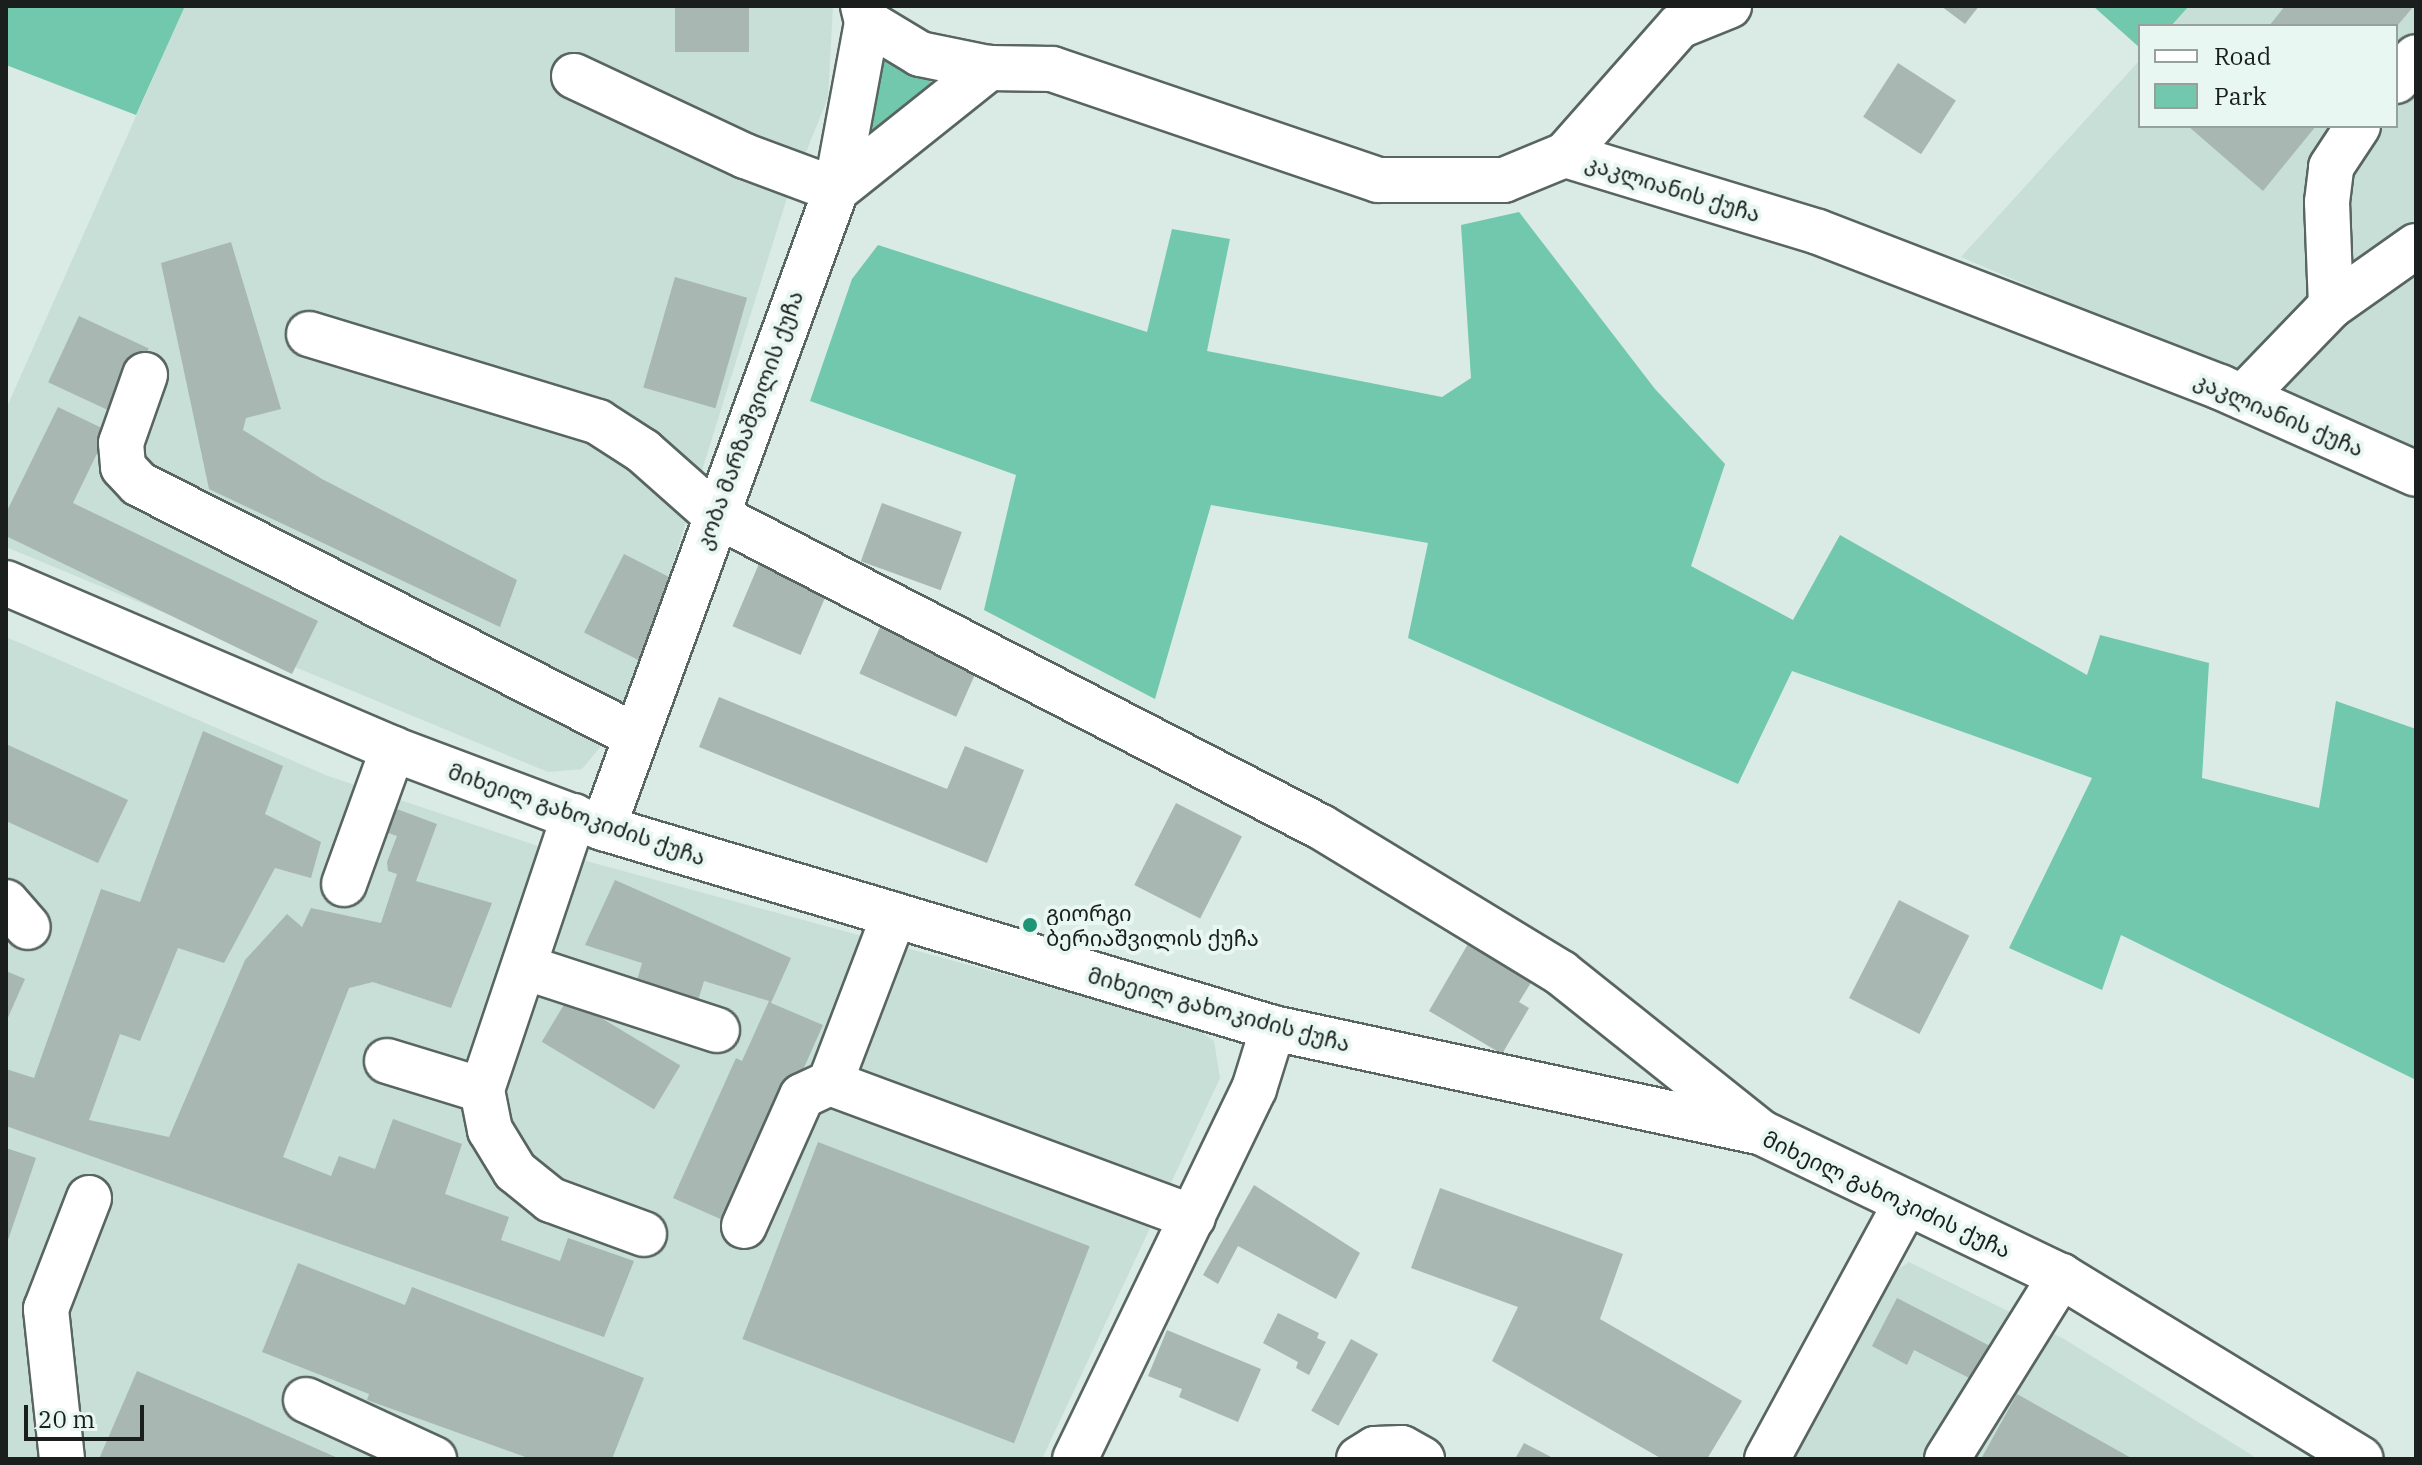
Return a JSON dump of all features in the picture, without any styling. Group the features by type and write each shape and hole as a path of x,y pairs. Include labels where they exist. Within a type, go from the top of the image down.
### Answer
{"street":[{"path":"1565,155 1671,16 1729,6"},
{"name":"კაკლიანის ქუჩა","path":"865,14 920,54 989,68 1052,69 1378,180 1504,180 1565,155 1818,232 2243,397 2416,474"},
{"name":"კობა მარზაშვილის ქუჩა","path":"482,1090 524,967 589,822 636,736 714,514 836,190 865,14"},
{"path":"2398,79 2416,57"},
{"path":"574,76 745,156 836,190 989,68"},
{"path":"2331,306 2331,167 2357,128"},
{"path":"2243,397 2331,306 2416,246"},
{"path":"309,334 598,422 643,451 714,514 1321,827 1561,973 1760,1132"},
{"path":"145,375 121,443 123,467 139,484 636,736"},
{"name":"მიხეილ გახოკიძის ქუჩა","path":"6,583 393,749 589,822 1273,1028 1760,1132 2061,1276 2361,1459"},
{"path":"344,884 393,749"},
{"path":"744,1226 802,1096 830,1083 894,915"},
{"path":"524,967 717,1030"},
{"path":"1075,1459 1254,1089 1273,1028"},
{"path":"387,1061 482,1090 490,1130 515,1171 551,1200 644,1234"},
{"path":"830,1083 1193,1217"},
{"path":"62,1459 46,1309 89,1198"},
{"path":"1767,1459 1906,1203"},
{"path":"1947,1459 2061,1276"},
{"path":"306,1400 434,1459"},
{"path":"1359,1459 1375,1449 1402,1448 1422,1459"}],"shaded area":[{"path":"185,6 833,6 828,98 786,201 625,717 582,769 548,772 6,547 6,409"},
{"path":"2189,6 2416,6 2416,450 1961,257 2138,62 2138,128 2398,128 2398,24 2173,24"},
{"path":"6,637 328,776 568,856 1192,1026 1214,1041 1220,1078 1042,1459 6,1459"},
{"path":"1909,1262 2064,1339 2258,1459 1795,1459 1894,1272"}],"green space":[{"path":"6,6 185,6 136,115 6,65"},
{"path":"2093,6 2189,6 2173,24 2138,24 2138,46"},
{"path":"881,50 938,86 863,147"},
{"path":"1519,212 1655,389 1725,464 1691,566 1793,620 1840,535 2087,675 2100,635 2209,663 2202,778 2319,808 2336,701 2416,729 2416,1080 2121,935 2102,990 2009,948 2092,778 1792,671 1738,784 1408,638 1428,543 1211,505 1155,699 984,610 1016,475 810,401 852,279 878,245 1147,332 1172,229 1230,239 1207,351 1442,397 1471,378 1461,225"}],"building":[{"path":"675,6 749,6 749,52 675,52"},
{"path":"1941,6 1979,6 1965,24"},
{"path":"2285,6 2414,6 2398,25 2271,24"},
{"path":"1898,63 1956,101 1921,154 1863,117"},
{"path":"2190,128 2314,128 2263,191"},
{"path":"231,242 281,409 246,418 243,430 322,479 517,580 500,627 209,489 161,263"},
{"path":"675,277 747,298 715,408 643,388"},
{"path":"79,316 149,349 118,415 48,382"},
{"path":"58,407 108,431 73,503 318,621 292,674 6,536 6,513"},
{"path":"882,503 962,532 941,590 861,561"},
{"path":"624,554 683,584 643,662 584,632"},
{"path":"761,559 829,588 801,655 732,626"},
{"path":"885,616 982,659 956,717 859,674"},
{"path":"719,697 947,789 965,746 1024,770 987,863 699,747"},
{"path":"203,731 283,766 265,814 321,842 311,878 275,868 224,963 178,948 140,1041 120,1034 89,1120 169,1137 245,960 287,914 302,927 311,908 381,923 397,874 388,871 387,862 397,836 377,829 386,805 437,824 416,881 492,903 451,1008 373,982 349,988 283,1157 331,1176 339,1156 375,1169 393,1119 462,1144 445,1194 509,1217 501,1240 560,1261 568,1238 634,1261 604,1337 6,1126 6,1069 34,1078 101,889 140,902"},
{"path":"6,744 128,800 98,863 6,821"},
{"path":"1176,803 1242,837 1200,919 1134,885"},
{"path":"615,880 791,958 771,1003 823,1025 734,1225 673,1198 736,1058 742,1061 769,1001 704,981 694,1013 633,995 642,963 585,945"},
{"path":"1899,900 1969,936 1919,1034 1849,998"},
{"path":"1468,944 1532,981 1519,1002 1529,1008 1502,1054 1429,1011"},
{"path":"6,971 25,979 6,1022"},
{"path":"568,998 680,1065 654,1109 542,1042"},
{"path":"818,1142 1090,1246 1014,1443 742,1339"},
{"path":"6,1148 36,1158 7,1243 6,1242"},
{"path":"1254,1185 1360,1253 1336,1299 1238,1246 1218,1284 1203,1275"},
{"path":"1440,1188 1623,1254 1600,1319 1742,1401 1707,1459 1662,1459 1492,1361 1518,1307 1411,1268"},
{"path":"298,1263 405,1305 412,1287 644,1378 612,1459 531,1459 367,1400 369,1394 262,1352"},
{"path":"1897,1298 1990,1346 1973,1380 1914,1350 1907,1365 1872,1346"},
{"path":"1278,1313 1319,1333 1317,1338 1326,1342 1309,1375 1296,1368 1298,1362 1263,1343"},
{"path":"1167,1330 1261,1369 1238,1422 1179,1397 1182,1389 1148,1376"},
{"path":"1351,1339 1378,1354 1338,1426 1311,1411"},
{"path":"137,1371 243,1416 340,1459 99,1459"},
{"path":"2017,1394 2133,1459 1981,1459"},
{"path":"1524,1443 1555,1459 1515,1459"}],"place":[{"name":"გიორგი ბერიაშვილის ქუჩა","path":"1030,925"}]}
